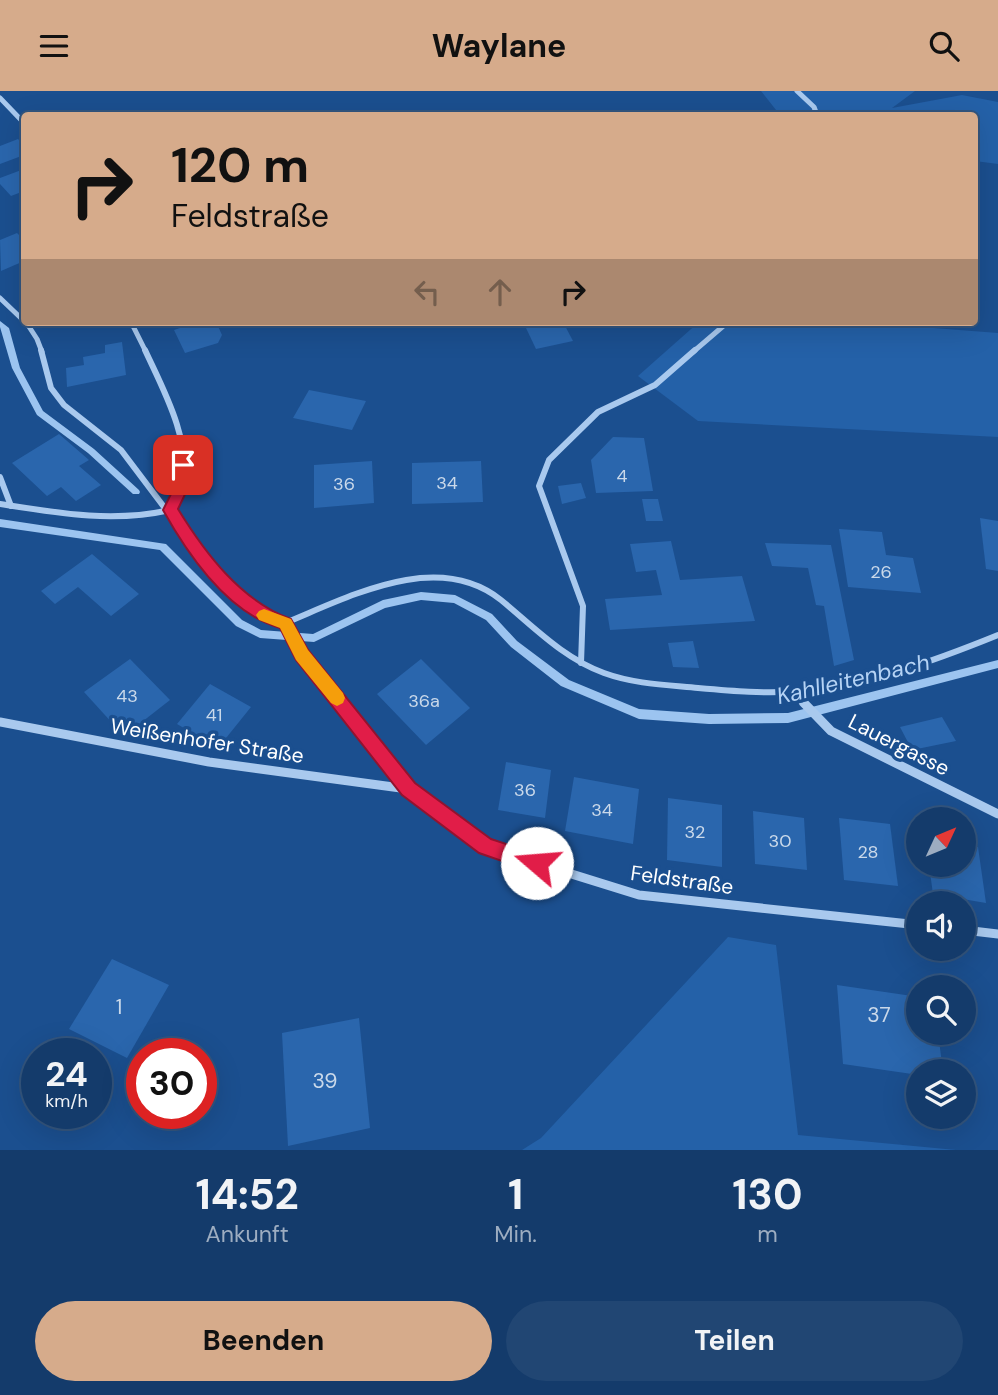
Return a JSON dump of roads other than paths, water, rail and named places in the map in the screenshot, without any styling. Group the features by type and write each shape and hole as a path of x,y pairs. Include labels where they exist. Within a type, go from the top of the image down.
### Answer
{"street":[{"path":"797,91 816,112"},
{"path":"0,98 21,120"},
{"path":"0,298 21,317"},
{"path":"28,326 45,356 53,393 75,419 119,448 170,510 189,541 230,587 267,618 285,623 369,591 402,582 444,577 480,586 547,641 581,663 618,678 660,685 728,690 800,691 868,678 932,662 998,635"},
{"path":"0,504 109,517 155,514 170,510 182,486 183,465 172,411 133,326"},
{"path":"581,663 583,606 539,485 549,460 598,412 655,385 723,326"},
{"path":"0,477 11,506"},
{"name":"Feldstraße","path":"285,623 299,650 409,789 485,847 639,895 906,924"},
{"name":"Lauergasse","path":"800,691 803,702 831,731 998,814"},
{"name":"Weißenhofer Straße","path":"0,722 209,762 409,789"},
{"path":"976,931 998,934"}],"waterway":[{"path":"0,323 5,328 16,368 40,413 91,451 136,492"},
{"name":"Kahlleitenbach","path":"0,523 163,547 239,623 260,634 314,638 383,604 421,596 455,599 489,617 514,644 565,683 639,714 709,719 788,718 998,664"}]}
